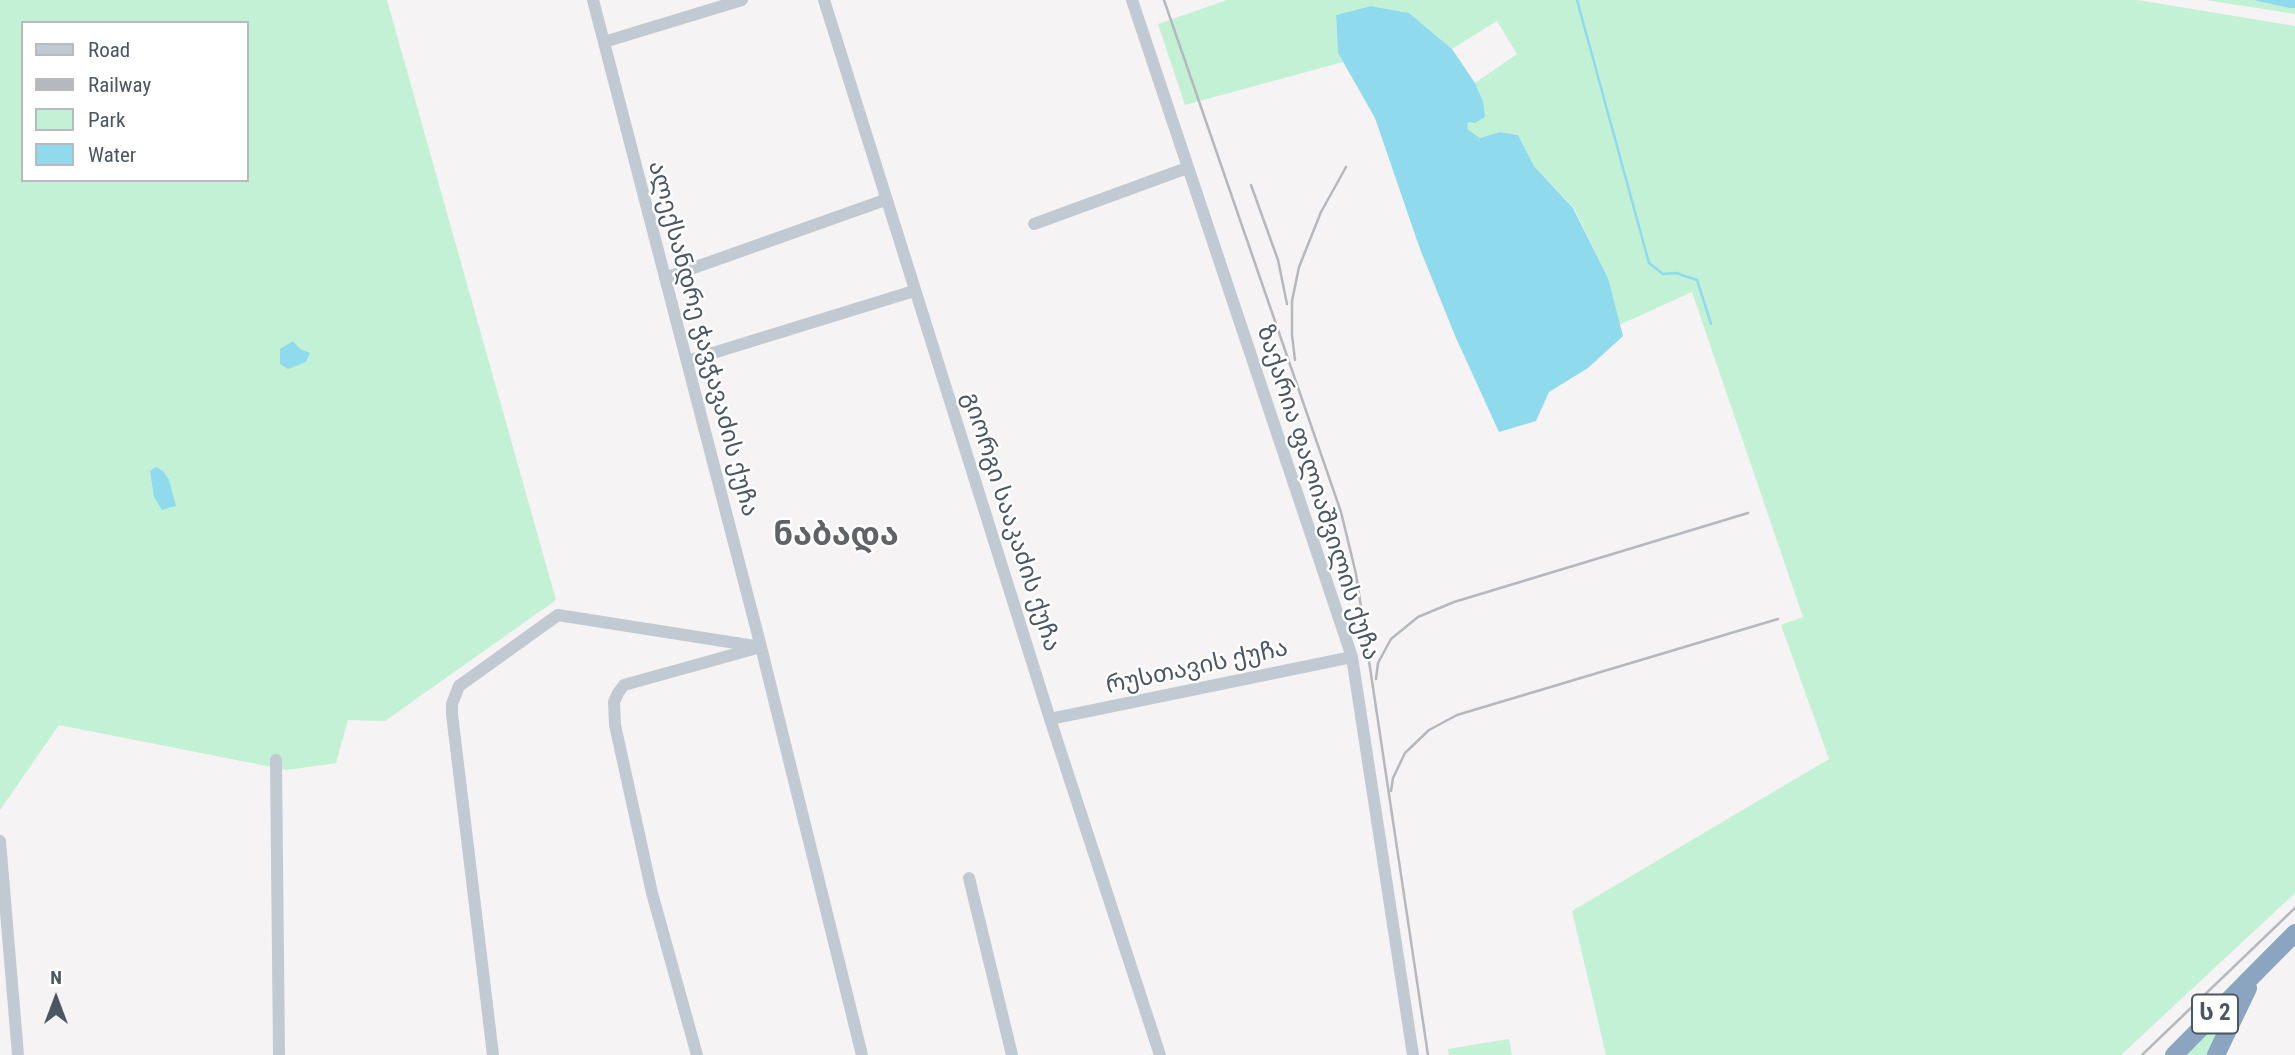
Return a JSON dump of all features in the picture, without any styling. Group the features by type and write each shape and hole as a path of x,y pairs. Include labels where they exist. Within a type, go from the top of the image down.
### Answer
{"highway":[{"name":"ს 2","path":"2174,1055 2295,933"},
{"path":"2216,1055 2227,1028 2257,973"}],"street":[{"name":"ალექსანდრე ჭავჭავაძის ქუჩა","path":"593,0 761,647 862,1055"},
{"path":"604,41 742,0"},
{"name":"გიორგი სააკაძის ქუჩა","path":"824,0 1050,719 1160,1055"},
{"name":"ზაქარია ფალიაშვილის ქუჩა","path":"1132,0 1352,657 1413,1055"},
{"path":"1034,224 1187,168"},
{"path":"665,278 885,200"},
{"path":"687,361 914,291"},
{"path":"493,1055 452,715 454,695 459,686 558,615 761,647"},
{"path":"697,1055 652,892 615,724 614,702 624,685 761,647"},
{"name":"რუსთავის ქუჩა","path":"1050,719 1352,657"},
{"path":"276,760 279,1055"},
{"path":"0,841 18,1055"},
{"path":"969,878 1012,1055"}],"green space":[{"path":"0,0 387,0 556,600 385,721 348,720 336,763 287,770 59,725 0,810"},
{"path":"1227,0 2137,0 2295,26 2295,893 2121,1055 1606,1055 1572,911 1829,759 1781,625 1803,617 1692,292 1619,325 1608,278 1574,208 1534,166 1518,135 1500,132 1480,138 1466,129 1483,101 1475,83 1517,54 1497,21 1452,49 1409,13 1371,6 1336,15 1338,53 1343,62 1185,105 1158,24"},
{"path":"2206,0 2253,0 2295,8 2295,14"},
{"path":"2228,1009 2209,1055 2182,1055"},
{"path":"1509,1039 1512,1055 1449,1055 1448,1049"}],"water":[{"path":"2253,0 2295,0 2295,8 2290,8"},
{"path":"1371,6 1409,13 1452,49 1475,83 1483,101 1485,117 1475,123 1468,122 1467,129 1480,138 1500,132 1518,135 1534,166 1573,208 1608,278 1623,336 1588,368 1549,392 1536,421 1499,432 1456,338 1420,249 1375,118 1338,53 1336,15"},
{"path":"293,341 300,349 310,353 306,362 288,369 280,364 280,349"},
{"path":"156,467 163,471 169,480 176,506 162,510 154,497 150,471"}],"waterway":[{"path":"1577,0 1649,263 1663,274 1676,273 1697,280 1711,324"}],"railway":[{"path":"1164,0 1341,512 1356,574 1428,1055"},
{"path":"1295,360 1292,301 1299,267 1321,212 1346,167"},
{"path":"1251,185 1278,260 1287,304"},
{"path":"1376,679 1378,663 1391,639 1418,617 1454,602 1748,513"},
{"path":"1391,791 1393,778 1405,753 1429,730 1457,715 1778,619"},
{"path":"2142,1055 2295,908"}],"district":[{"name":"ნაბადა","path":"836,537"}]}
